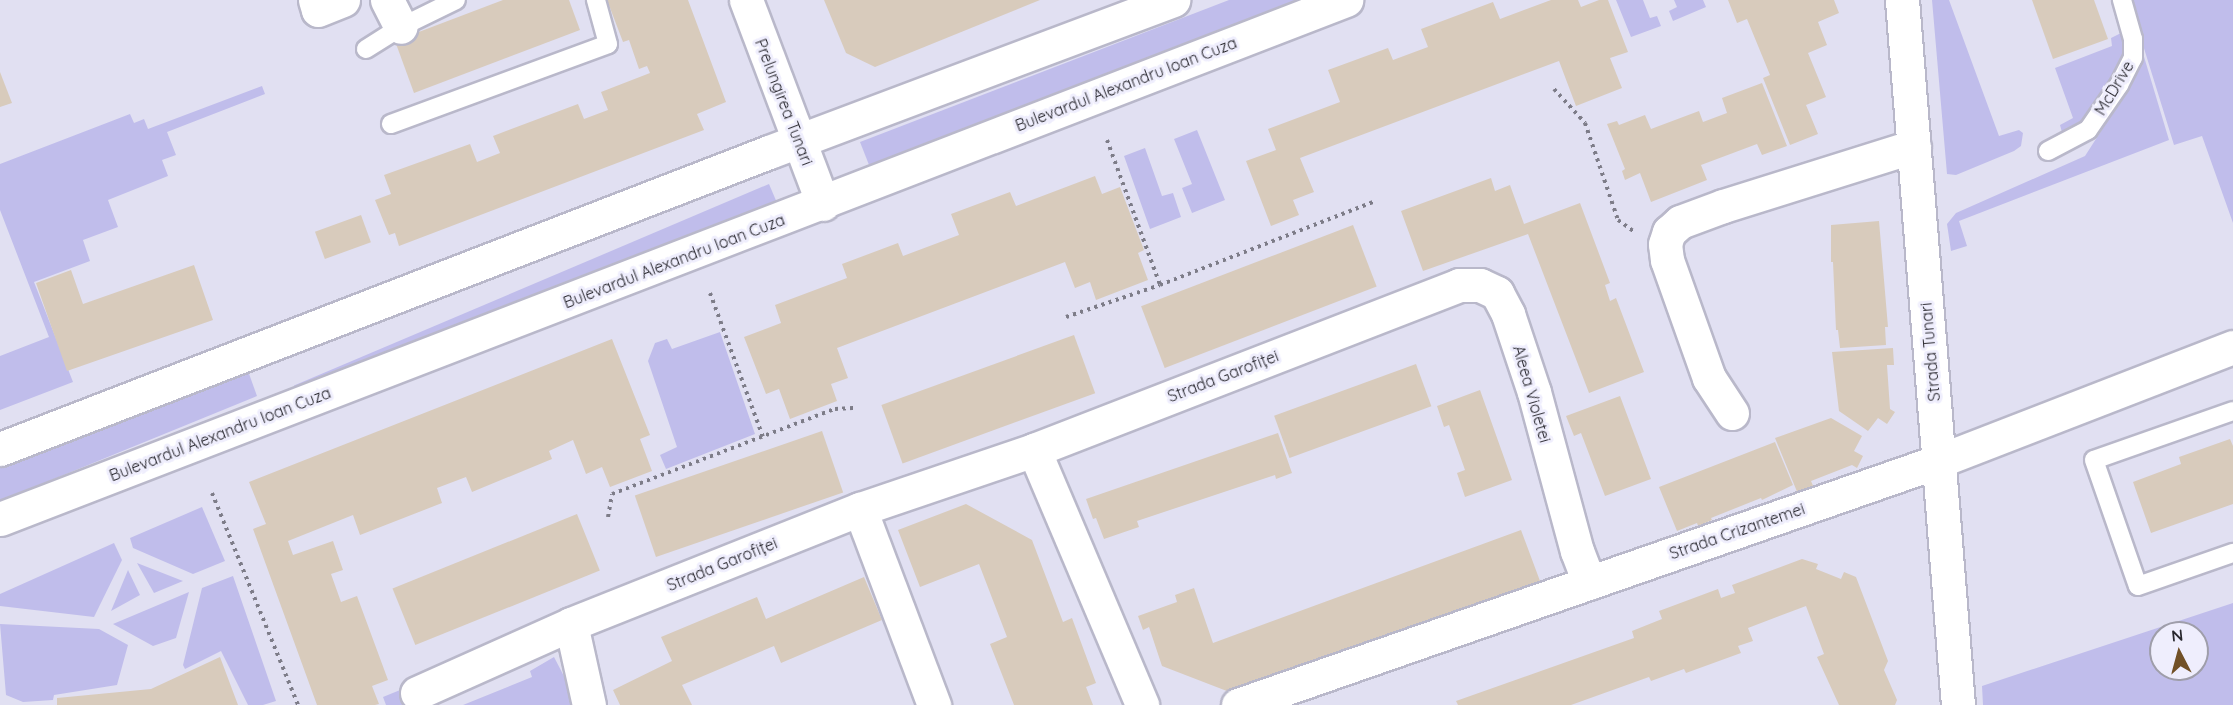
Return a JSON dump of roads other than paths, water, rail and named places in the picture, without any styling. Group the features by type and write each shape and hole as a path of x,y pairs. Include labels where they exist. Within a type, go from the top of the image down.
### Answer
{"street":[{"name":"Prelungirea Tunari","path":"746,0 823,204"},
{"path":"0,449 799,140 1173,0"},
{"name":"Bulevardul Alexandru Ioan Cuza","path":"0,519 823,204 1346,0"},
{"name":"Strada Tunari","path":"1902,0 1958,705"},
{"path":"1732,413 1709,378 1667,260 1665,244 1669,232 1680,222 1748,197 1914,146"},
{"name":"Aleea Violetei","path":"1413,303 1459,285 1480,285 1497,292 1509,314 1534,392 1574,541 1589,583"},
{"name":"Strada Garofiței","path":"417,693 572,624 860,509 1034,450 1413,303"},
{"name":"Strada Crizantemei","path":"1238,705 1938,461 2233,346"},
{"path":"1034,450 1142,705"},
{"path":"860,509 934,705"},
{"path":"572,624 589,705"}],"lane":[{"path":"366,49 394,13 456,0"},
{"path":"391,124 608,44 596,0"},
{"name":"McDrive","path":"2048,152 2088,130 2119,85 2133,58 2133,39 2122,0"},
{"path":"2233,411 2094,460 2138,586 2233,553"}]}
